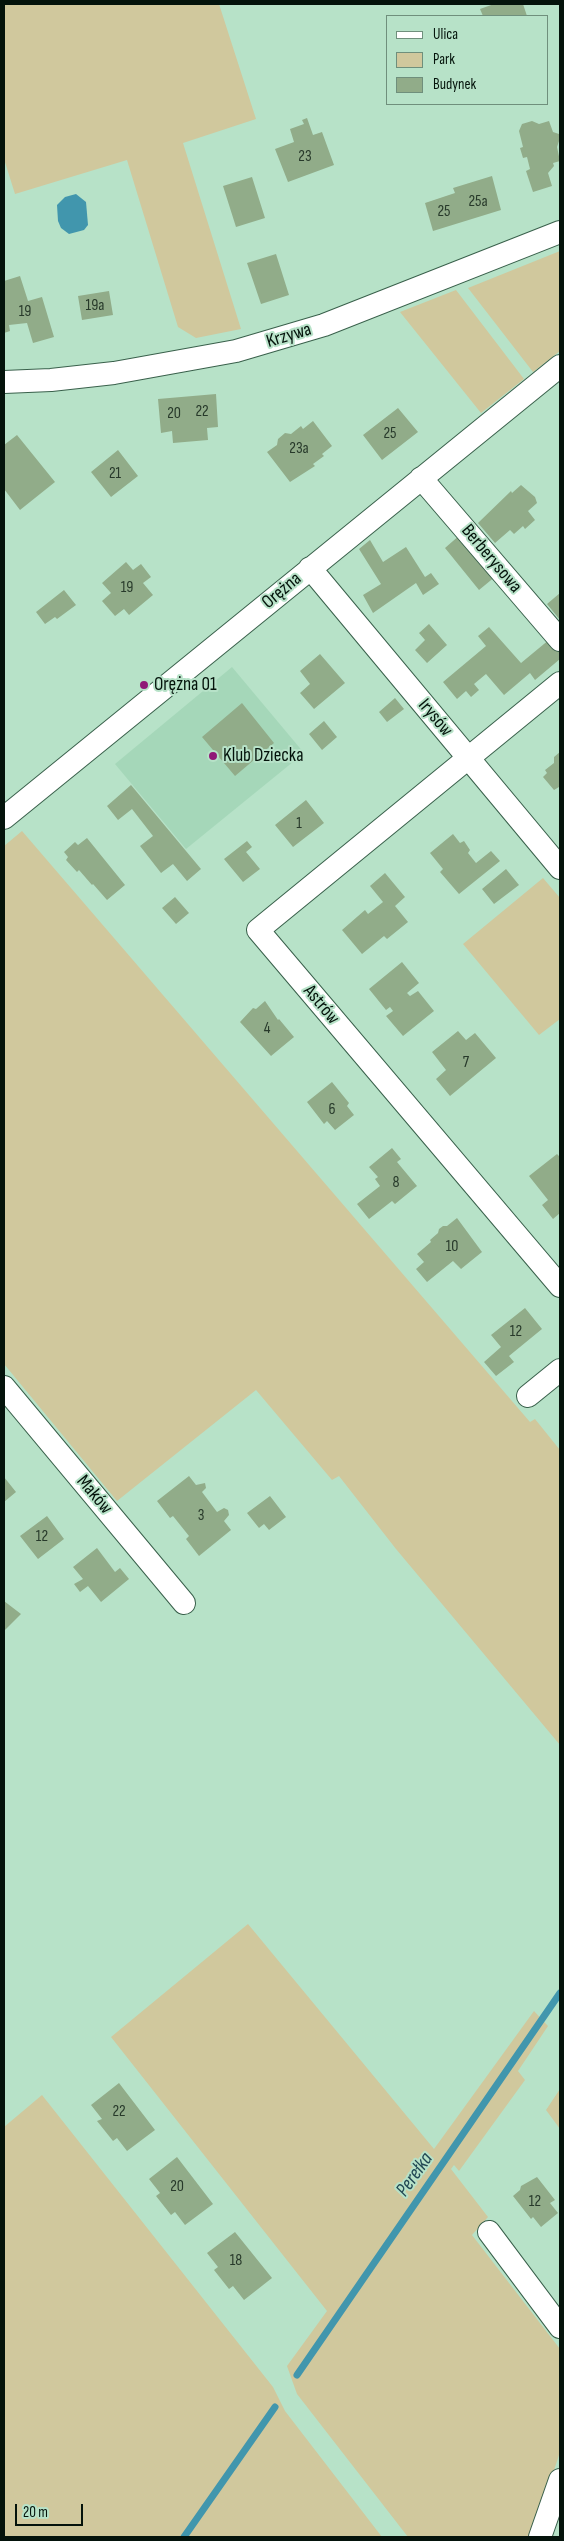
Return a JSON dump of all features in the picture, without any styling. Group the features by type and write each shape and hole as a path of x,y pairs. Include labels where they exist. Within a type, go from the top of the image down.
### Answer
{"street":[{"name":"Krzywa","path":"4,382 51,380 114,373 236,351 324,325 560,232"},
{"name":"Orężna","path":"4,818 560,366"},
{"name":"Berberysowa","path":"422,478 560,640"},
{"name":"Irysów","path":"310,568 560,868"},
{"path":"468,758 560,683"},
{"name":"Astrów","path":"468,758 258,930 560,1286"},
{"path":"528,1396 560,1370"},
{"name":"Maków","path":"4,1386 184,1603"},
{"path":"489,2232 560,2327"},
{"path":"540,2537 560,2480"}],"shaded area":[{"name":"Klub Dziecka","path":"232,667 304,753 186,849 115,764"}],"green space":[{"path":"4,4 219,4 256,119 183,143 241,329 196,338 178,327 127,160 15,194 4,159"},
{"path":"560,251 560,351 533,372 468,288"},
{"path":"456,290 524,379 481,413 400,312"},
{"path":"22,831 530,1422 535,1419 560,1450 560,1745 396,1549 339,1476 332,1480 256,1390 117,1501 4,1364 4,846"},
{"path":"543,878 560,898 560,1019 539,1035 463,944"},
{"path":"248,1924 434,2149 534,2011 548,2026 518,2071 525,2080 459,2171 454,2165 451,2169 488,2217 472,2235 560,2349 560,2452 532,2537 408,2537 297,2394 287,2366 327,2311 111,2037"},
{"path":"560,2089 560,2129 546,2110"},
{"path":"42,2095 273,2387 285,2411 382,2537 4,2537 4,2127"}],"water":[{"path":"76,194 86,202 88,225 84,230 69,234 61,228 58,221 57,205 65,197"}],"building":[{"path":"494,4 523,4 527,15 483,15 480,9"},
{"path":"307,118 313,135 322,132 334,165 288,182 275,149 294,142 290,129 304,124 302,120"},
{"path":"532,121 539,124 549,121 553,132 559,134 560,138 557,147 560,161 553,163 554,166 548,173 552,186 533,192 526,171 530,169 527,157 523,158 520,148 523,147 519,131 522,124"},
{"path":"492,176 501,210 433,231 425,203 455,193 453,188"},
{"path":"252,177 265,218 236,227 223,186"},
{"path":"276,254 289,295 261,304 247,263"},
{"path":"20,276 28,301 42,297 54,337 33,343 27,323 9,325 10,331 4,333 4,281"},
{"path":"109,291 113,315 82,320 78,296"},
{"path":"216,394 218,427 207,428 208,440 173,443 172,431 161,433 158,399"},
{"path":"398,408 418,432 382,460 363,435"},
{"path":"313,421 332,446 322,454 324,456 313,464 315,466 290,482 267,452 277,445 278,439 285,433 291,434 301,426 303,429"},
{"path":"17,435 55,482 20,510 4,489 4,445"},
{"path":"118,450 138,476 111,497 91,472"},
{"path":"521,485 535,497 537,503 528,511 535,520 525,529 523,526 514,534 510,530 495,543 478,523 511,491 512,493"},
{"path":"461,534 496,576 479,590 445,548"},
{"path":"370,540 383,562 406,547 425,577 431,573 439,584 423,595 416,583 373,613 363,595 381,584 359,549"},
{"path":"126,562 133,570 141,564 151,577 143,583 153,595 129,615 124,609 115,616 102,601 111,593 102,583"},
{"path":"64,590 76,605 57,619 55,617 45,624 36,612"},
{"path":"560,593 560,620 547,604"},
{"path":"429,624 447,645 427,663 415,650 425,640 419,633"},
{"path":"489,627 521,663 550,639 560,651 560,659 535,680 530,673 504,695 486,674 474,684 479,690 471,697 466,691 457,699 443,682 486,646 478,636"},
{"path":"320,654 345,683 314,709 300,693 310,684 300,671"},
{"path":"395,698 404,709 387,722 379,712"},
{"path":"242,703 274,743 235,776 202,737"},
{"path":"324,721 337,737 322,750 309,734"},
{"path":"560,752 560,789 559,787 554,790 543,777 547,773 545,770 554,763 554,757"},
{"path":"131,785 201,869 187,881 173,864 161,873 140,846 153,836 132,809 118,820 107,806"},
{"path":"306,800 324,823 293,847 275,825"},
{"path":"453,834 460,843 464,841 470,850 468,853 476,863 491,851 500,861 459,894 440,872 443,869 430,853"},
{"path":"87,838 125,885 107,900 79,870 77,872 66,860 68,857 64,852 75,842 78,845"},
{"path":"247,841 252,847 246,852 260,869 243,882 224,859"},
{"path":"506,869 519,885 494,904 482,889"},
{"path":"385,873 405,897 395,906 408,922 387,939 384,936 362,954 342,930 365,910 368,914 383,902 370,886"},
{"path":"175,897 189,913 176,924 162,908"},
{"path":"402,962 419,983 407,993 410,996 418,991 434,1011 403,1036 386,1016 393,1011 390,1007 386,1010 369,989"},
{"path":"265,1001 278,1020 294,1037 271,1056 240,1022 253,1008 256,1009"},
{"path":"458,1031 466,1040 475,1033 496,1058 450,1096 436,1079 446,1070 432,1052"},
{"path":"332,1082 349,1103 347,1106 354,1115 335,1130 327,1121 324,1124 307,1102"},
{"path":"392,1148 401,1159 397,1162 417,1186 395,1204 392,1201 369,1219 357,1204 380,1186 375,1179 378,1177 369,1167"},
{"path":"557,1154 560,1157 560,1213 553,1219 542,1205 548,1200 529,1176"},
{"path":"457,1218 482,1252 461,1269 453,1261 427,1282 416,1269 424,1262 417,1254 431,1242 430,1240 438,1233 439,1229 447,1226"},
{"path":"525,1308 542,1329 509,1356 514,1362 496,1376 484,1362 501,1347 491,1335"},
{"path":"189,1476 196,1485 205,1483 206,1488 202,1492 217,1512 224,1508 228,1510 229,1515 224,1521 231,1530 199,1556 186,1539 189,1536 173,1516 170,1518 157,1501"},
{"path":"4,1477 16,1492 4,1502"},
{"path":"270,1496 286,1517 269,1530 264,1524 259,1528 247,1513"},
{"path":"47,1516 64,1539 38,1559 20,1536"},
{"path":"97,1548 115,1572 120,1568 129,1579 101,1602 88,1586 80,1592 74,1584 83,1579 73,1567"},
{"path":"4,1601 21,1614 4,1631"},
{"path":"119,2083 155,2130 127,2151 117,2138 113,2141 97,2121 102,2119 91,2105"},
{"path":"177,2157 213,2204 185,2225 175,2212 171,2215 156,2196 160,2193 149,2179"},
{"path":"537,2177 555,2200 550,2203 558,2213 541,2227 533,2217 531,2219 513,2196 520,2190 521,2186"},
{"path":"235,2232 272,2278 244,2300 233,2286 229,2289 214,2270 218,2267 207,2253"}],"waterway":[{"name":"Perełka","path":"297,2375 560,1993"},
{"name":"Perełka","path":"184,2537 275,2407"}],"place":[{"name":"Orężna 01","path":"144,685"},
{"name":"Klub Dziecka","path":"213,756"}]}
